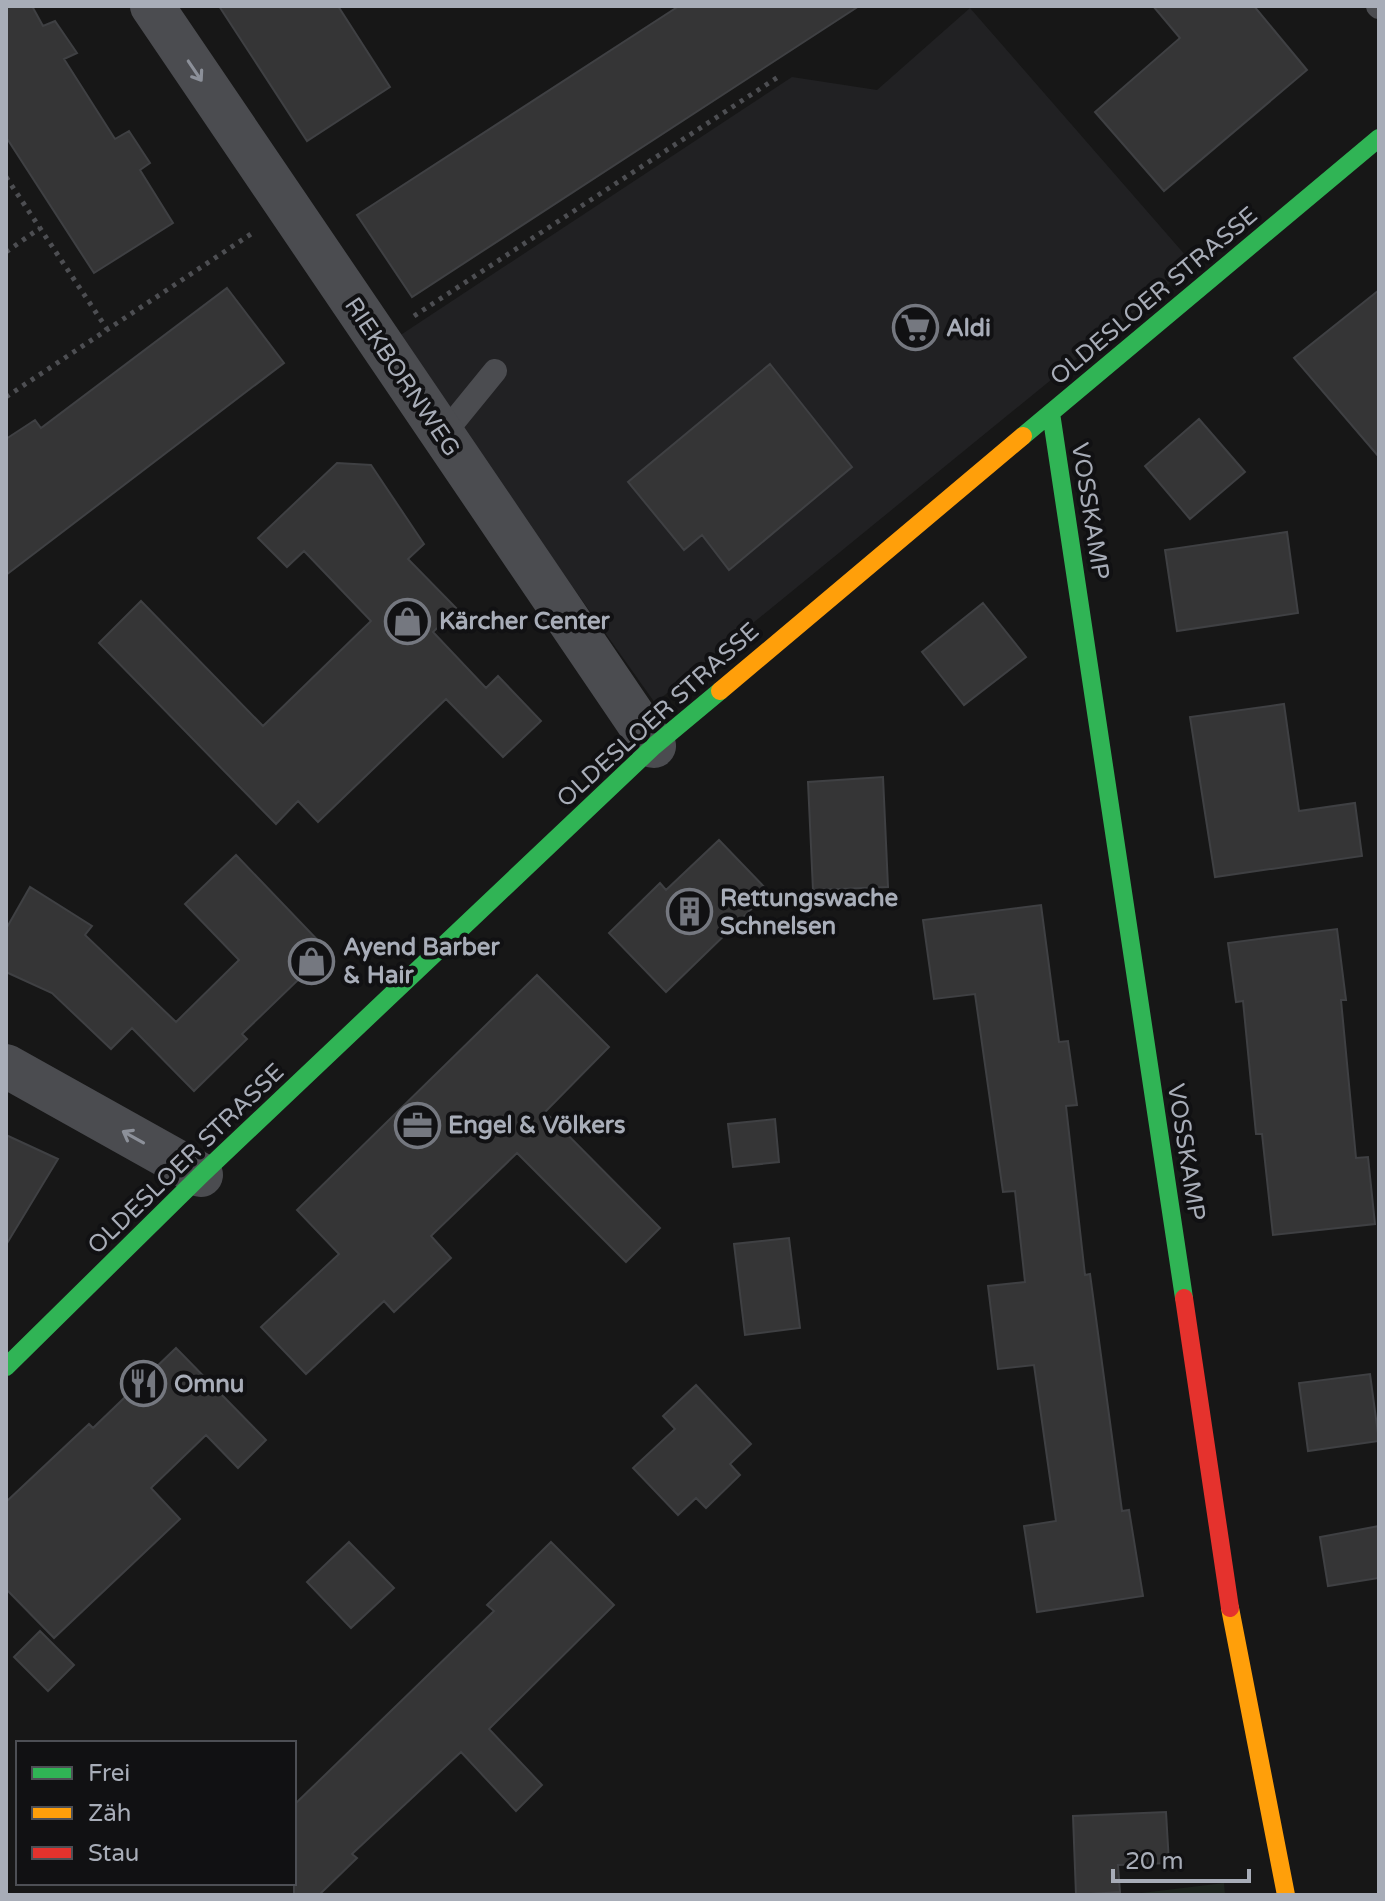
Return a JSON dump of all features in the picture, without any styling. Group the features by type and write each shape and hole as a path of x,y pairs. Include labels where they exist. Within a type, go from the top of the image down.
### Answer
{"main road":[{"name":"OLDESLOER STRASSE","path":"6,1367 201,1175 654,746 1379,138"},
{"name":"VOSSKAMP","path":"1051,413 1239,1666 1286,1895"}],"street":[{"name":"RIEKBORNWEG","path":"152,6 654,746"},
{"path":"6,1066 201,1175"}],"lane":[{"path":"442,436 495,371"}],"path":[{"path":"386,355 778,77"},
{"path":"6,177 107,329"},
{"path":"6,397 288,209"},
{"path":"6,252 40,228"}],"shaded area":[{"path":"970,8 1193,264 655,703 396,338 792,77 877,90"},
{"path":"1224,1883 1225,1895 1125,1895"}],"building":[{"path":"6,6 32,6 43,26 55,21 77,53 64,59 115,139 129,131 150,163 140,170 173,223 94,273 6,137"},
{"path":"219,6 338,6 390,87 307,141"},
{"path":"679,6 859,6 412,297 357,215"},
{"path":"1153,6 1254,6 1307,70 1164,191 1095,112 1180,38"},
{"path":"227,288 284,363 6,575 6,439 35,420 41,428"},
{"path":"1379,290 1379,457 1294,358"},
{"path":"770,364 852,467 729,570 702,535 684,550 628,482"},
{"path":"1199,419 1245,472 1190,519 1145,466"},
{"path":"337,463 371,465 424,544 408,559 457,609 433,632 486,688 498,676 541,721 503,757 446,699 318,822 298,801 276,824 99,643 141,601 263,726 371,621 304,551 287,567 258,538"},
{"path":"1287,532 1298,613 1177,631 1165,550"},
{"path":"983,603 1026,657 964,705 922,652"},
{"path":"1284,704 1299,811 1355,803 1362,856 1215,877 1190,717"},
{"path":"883,777 888,887 813,890 808,782"},
{"name":"Rettungswache Schnelsen","path":"719,840 769,892 666,992 609,933 660,883 666,890"},
{"path":"236,855 328,951 242,1034 247,1039 194,1091 132,1028 111,1049 52,993 6,972 6,929 30,887 92,926 85,935 176,1022 239,960 185,904"},
{"path":"1041,905 1059,1042 1068,1041 1077,1105 1066,1106 1085,1275 1090,1274 1122,1511 1129,1510 1143,1596 1037,1612 1024,1526 1056,1521 1034,1365 998,1369 988,1286 1025,1282 1015,1191 1003,1192 975,994 934,999 923,920"},
{"path":"1337,929 1346,1000 1341,1000 1356,1158 1368,1157 1375,1224 1273,1235 1262,1134 1256,1134 1243,1001 1236,1002 1228,943"},
{"path":"537,975 609,1047 545,1112 660,1228 626,1262 517,1153 431,1236 451,1258 394,1312 384,1301 306,1374 261,1327 339,1254 297,1210"},
{"path":"775,1119 779,1162 733,1167 728,1124"},
{"path":"6,1135 58,1159 6,1245"},
{"path":"789,1238 800,1328 745,1335 734,1244"},
{"path":"176,1348 266,1440 238,1468 206,1435 151,1488 180,1519 54,1638 6,1589 6,1502 89,1424 93,1428"},
{"path":"1370,1374 1379,1441 1308,1451 1299,1383"},
{"path":"696,1385 751,1444 730,1464 740,1475 706,1508 696,1498 678,1515 633,1468 675,1429 663,1416"},
{"path":"1379,1526 1379,1578 1328,1586 1320,1537"},
{"path":"349,1542 394,1588 351,1628 307,1582"},
{"path":"551,1542 614,1605 489,1729 542,1785 516,1811 461,1752 352,1854 357,1858 319,1895 294,1895 296,1803 494,1611 487,1605"},
{"path":"40,1631 74,1665 48,1691 14,1657"},
{"path":"1166,1812 1169,1863 1118,1865 1120,1892 1076,1895 1073,1816"}],"traffic: fast":[{"path":"1023,436 1379,138"},
{"path":"1051,413 1184,1298"},
{"path":"6,1367 201,1175 654,746 720,691"}],"traffic: slow":[{"path":"720,691 1023,436"},
{"path":"1230,1608 1286,1895"}],"traffic: jam":[{"path":"1184,1298 1230,1608"}],"place":[{"name":"Aldi","path":"915,328"},
{"name":"Kärcher Center","path":"408,621"},
{"name":"Rettungswache Schnelsen","path":"689,912"},
{"name":"Ayend Barber & Hair","path":"312,961"},
{"name":"Engel & Völkers","path":"417,1125"},
{"name":"Omnu","path":"143,1384"}]}
